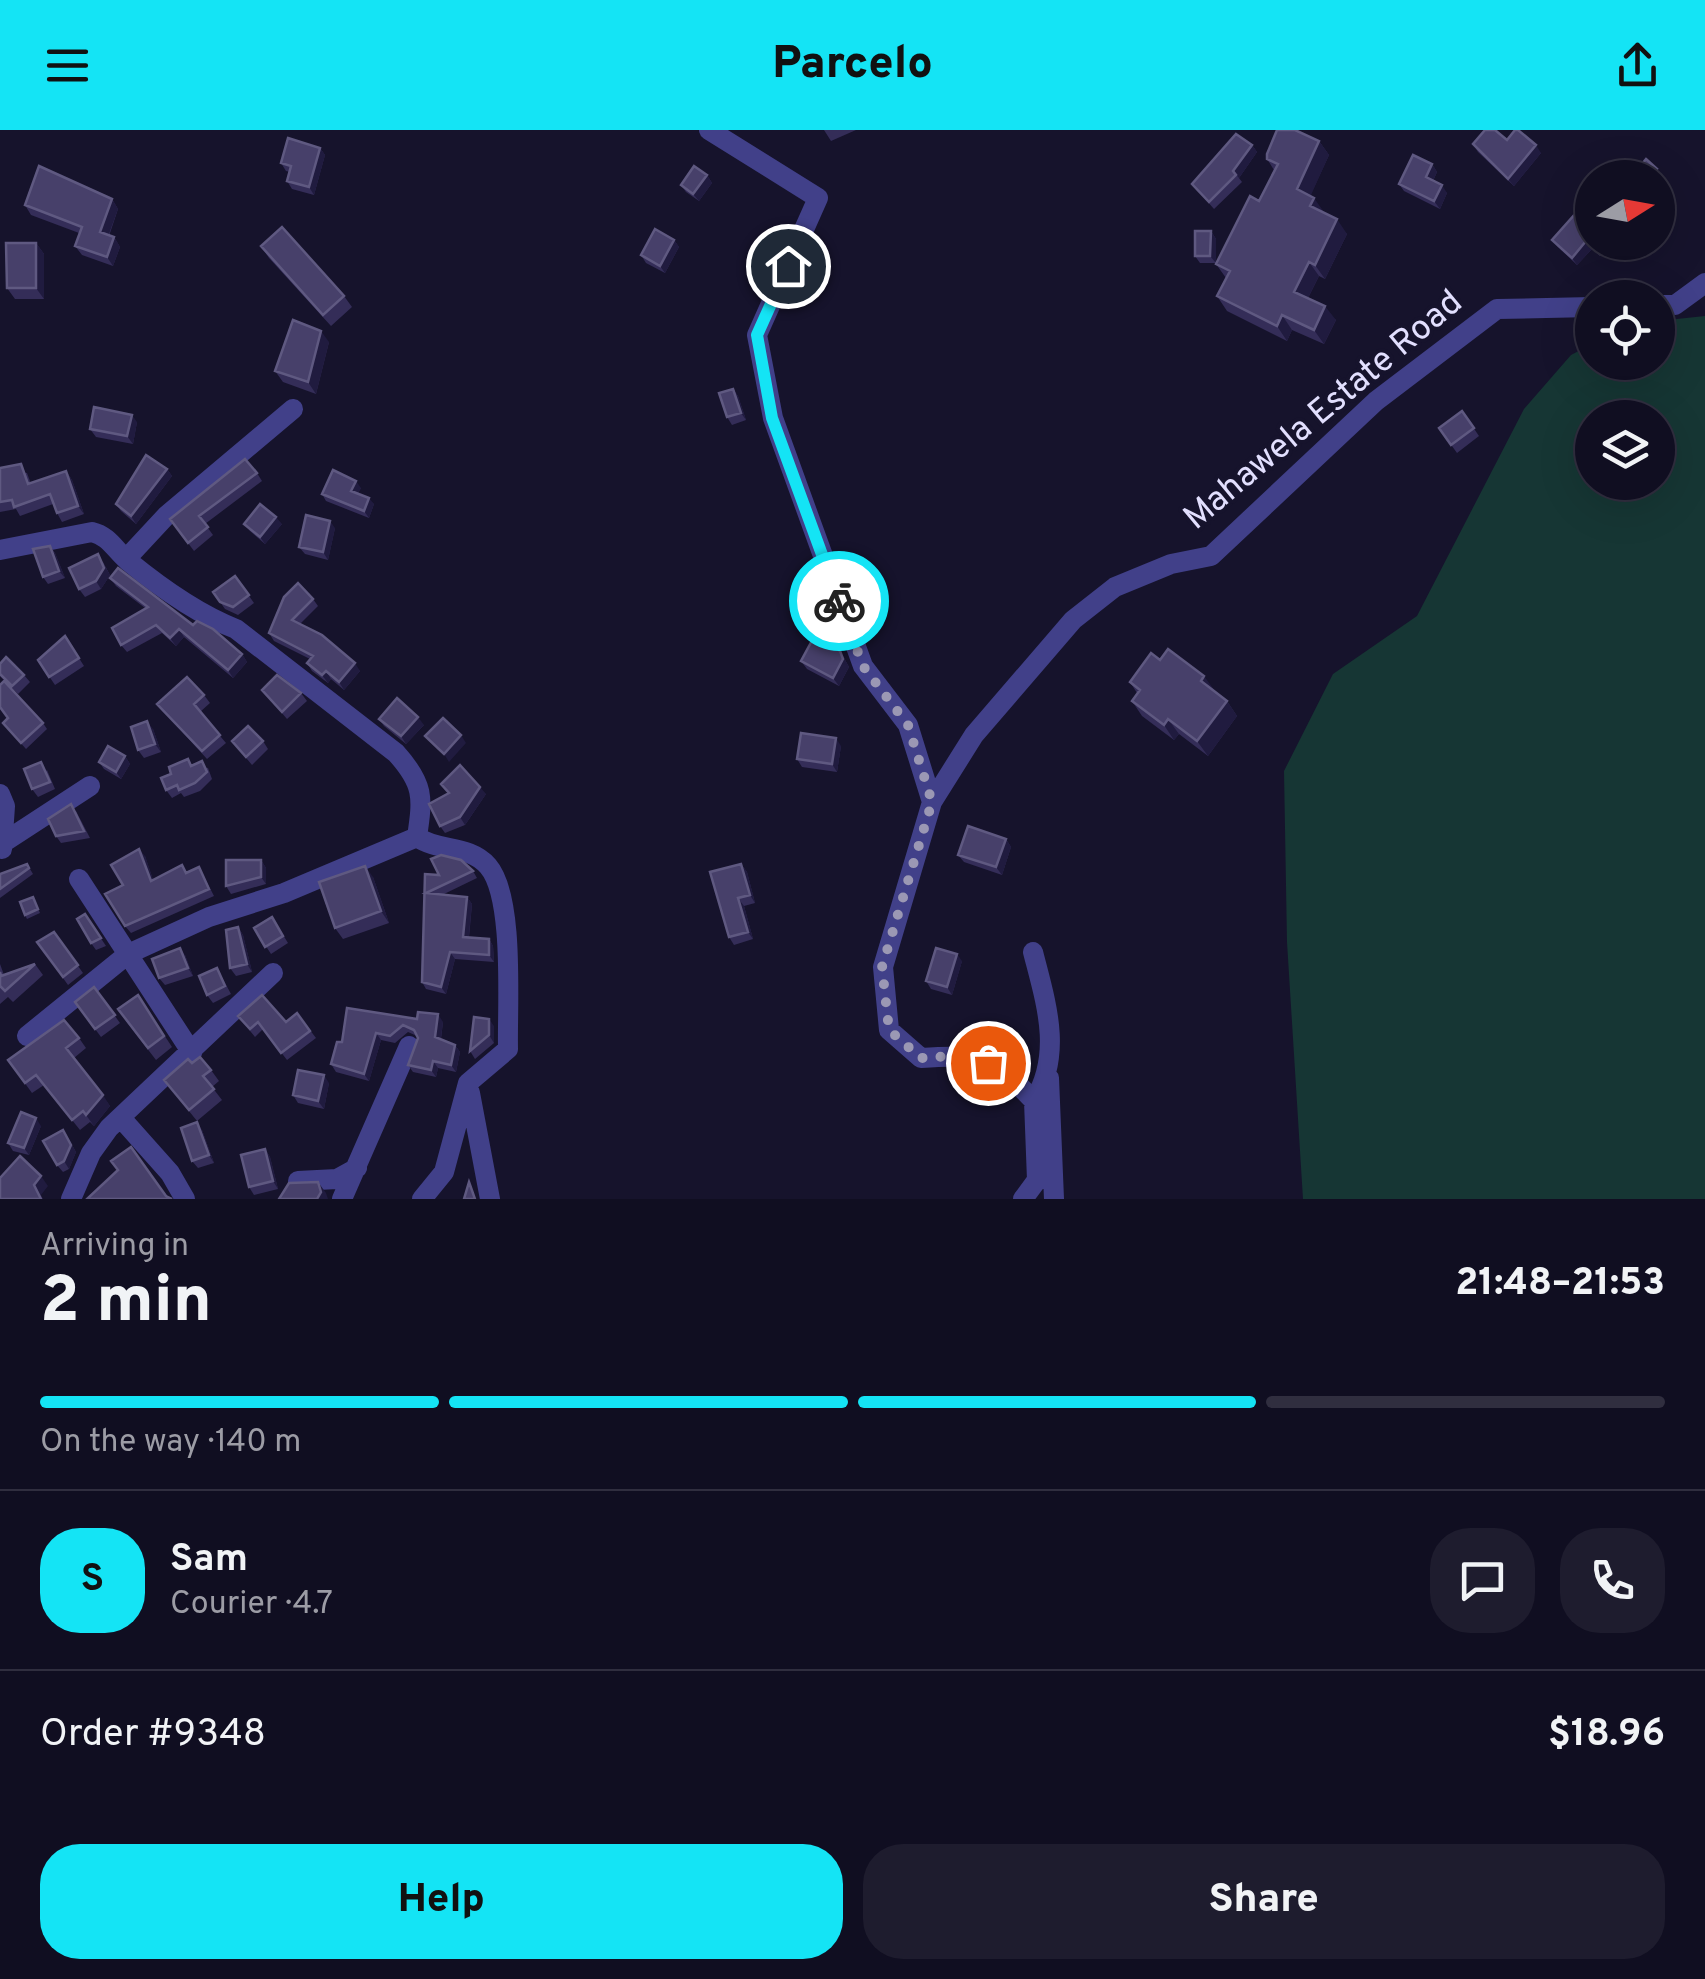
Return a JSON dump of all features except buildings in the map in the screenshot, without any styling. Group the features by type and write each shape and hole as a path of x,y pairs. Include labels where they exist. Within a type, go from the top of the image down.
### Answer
{"street":[{"path":"709,130 818,198 757,335 772,418 863,666 908,725 932,802"},
{"path":"1675,305 1705,282"},
{"name":"Mahawela Estate Road","path":"1034,1101 1006,1072 970,1055 921,1058 889,1030 882,967 932,802 974,735 1073,620 1116,587 1171,564 1211,556 1376,401 1496,309 1575,307"},
{"path":"126,560 166,516 293,409"},
{"path":"0,550 92,532 104,535 126,560 205,617 236,629 396,753 417,776 422,802 418,837"},
{"path":"2,849 90,786"},
{"path":"0,794 5,806 2,849"},
{"path":"27,1036 128,954 209,917 284,893 418,837"},
{"path":"418,837 427,844 462,849 488,866 506,910 508,1050 468,1083 444,1172 422,1199"},
{"path":"79,879 192,1053"},
{"path":"1033,952 1050,1021 1054,1199"},
{"path":"71,1199 92,1153 120,1118 273,973"},
{"path":"342,1199 409,1046"},
{"path":"1024,1199 1037,1180 1034,1101 1049,1076"},
{"path":"468,1083 490,1199"},
{"path":"120,1118 170,1173 185,1199"},
{"path":"298,1180 338,1179 358,1167"}],"green space":[{"path":"1705,316 1705,1199 1303,1199 1287,942 1284,771 1333,674 1417,616 1524,409 1575,353 1575,380 1675,380 1675,319"}],"way so far":[{"path":"839,601 863,666 908,725 932,802 882,967 889,1030 921,1058 970,1055 988,1063"}],"route":[{"path":"788,266 757,335 772,418 839,601"}]}
